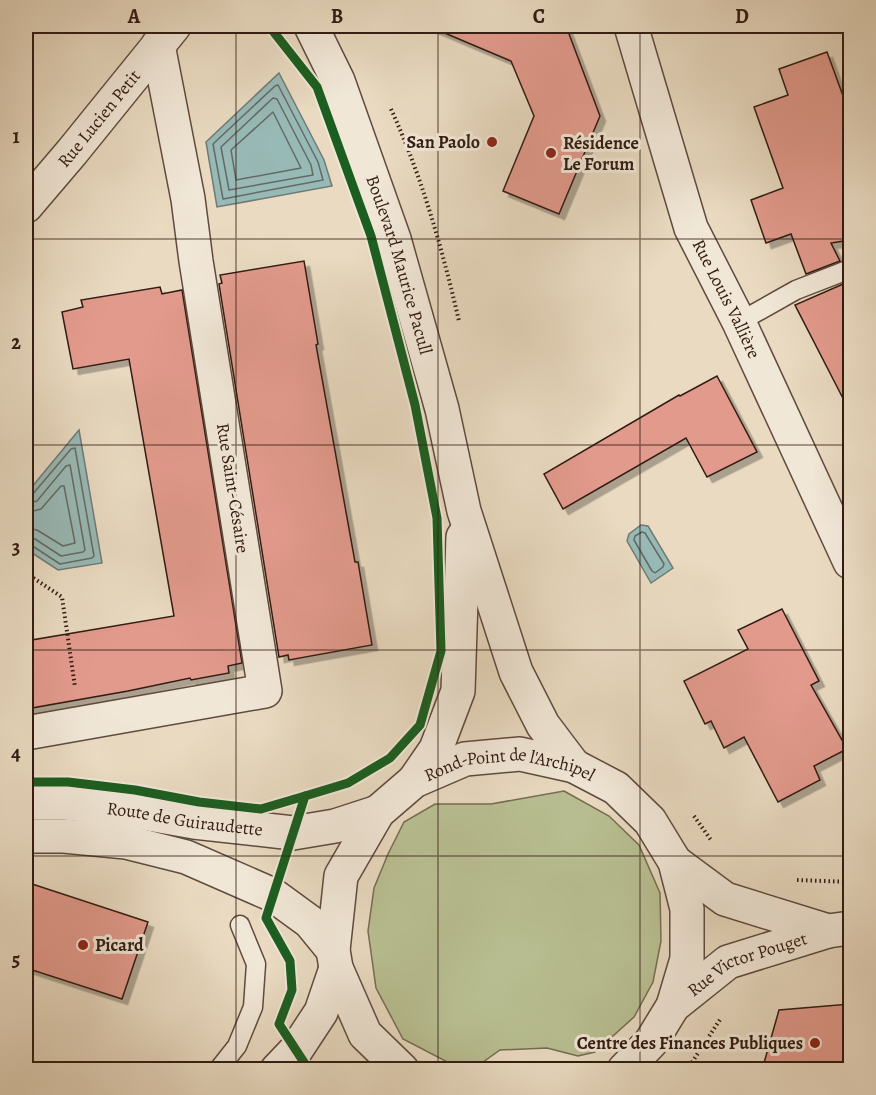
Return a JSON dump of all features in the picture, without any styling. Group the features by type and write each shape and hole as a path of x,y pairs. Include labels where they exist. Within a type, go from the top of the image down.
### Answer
{"street":[{"name":"Boulevard Maurice Pacull","path":"311,26 338,81 394,239 442,409 464,511 516,672 543,725 574,766"},
{"name":"Rue Lucien Petit","path":"26,206 168,31"},
{"name":"Rue Saint-Césaire","path":"26,733 265,691 196,261 168,31"},
{"name":"Rue Louis Vallière","path":"634,36 691,228 739,322 848,552"},
{"name":"Boulevard Maurice Pacull","path":"414,781 436,749 458,691 464,511"},
{"name":"Rond-Point de l'Archipel","path":"402,1070 364,1034 334,959 341,876 378,812 414,781 465,759 520,754 574,766 616,788 650,821 675,862 687,909 687,959 673,1006 651,1042 624,1070"},
{"name":"Route de Guiraudette","path":"26,803 77,804 194,822 293,833 335,826 378,812"},
{"name":"Route de Guiraudette","path":"26,836 64,836 126,842 186,857 273,895 310,922 334,959"},
{"name":"Rue Victor Pouget","path":"675,862 725,898 839,930"},
{"name":"Rue Victor Pouget","path":"673,1006 728,962 839,930"},
{"path":"277,1070 296,1050 321,1012 334,959"}],"lane":[{"path":"739,322 796,290 850,269"},
{"path":"218,1070 237,1046 253,1007 256,964 240,925"}],"path":[{"path":"387,101 407,145 443,250 461,330"},
{"path":"26,573 62,597 80,723"},
{"path":"694,815 713,843"},
{"path":"792,879 850,882"},
{"path":"687,1070 727,1008"}],"green space":[{"path":"564,791 609,816 639,845 660,893 661,941 653,982 634,1017 595,1052 578,1056 547,1048 500,1050 476,1067 455,1066 403,1039 376,988 368,931 374,888 404,822 435,804 491,804"}],"water":[{"path":"279,73 324,160 332,186 217,207 206,142"},
{"path":"79,430 102,563 58,570 26,549 26,494"},
{"path":"641,525 648,526 673,568 651,583 627,541 629,534"}],"building":[{"name":"Résidence Le Forum","path":"428,26 566,26 600,116 559,214 503,191 534,116 511,61"},
{"path":"827,52 850,115 850,240 831,243 840,261 806,274 791,234 766,243 751,200 783,188 754,107 788,95 779,69"},
{"path":"304,261 318,344 316,345 372,645 289,660 288,655 279,657 219,284 222,283 220,275"},
{"path":"850,281 850,412 795,305"},
{"path":"160,287 162,294 182,290 242,663 228,666 229,673 191,680 190,678 26,709 26,641 174,616 129,359 73,369 62,312 83,307 81,300"},
{"path":"717,376 757,452 707,477 686,438 563,509 544,474 679,395"},
{"path":"782,609 819,681 811,685 847,749 814,766 820,780 778,802 744,737 724,748 711,721 705,724 684,681 748,649 738,630"},
{"name":"Picard","path":"26,882 148,922 122,999 26,968"},
{"path":"850,1004 850,1070 762,1070 779,1010"}],"cycle path":[{"path":"269,26 317,87 371,236 415,405 437,518 441,651 420,725 390,758 348,783 305,796 266,918 290,961 292,990 279,1024 309,1070"},
{"path":"26,782 68,782 261,809 305,796"}],"place":[{"name":"San Paolo","path":"492,142"},
{"name":"Résidence Le Forum","path":"551,153"},
{"name":"Picard","path":"83,945"},
{"name":"Centre des Finances Publiques","path":"815,1043"}]}
